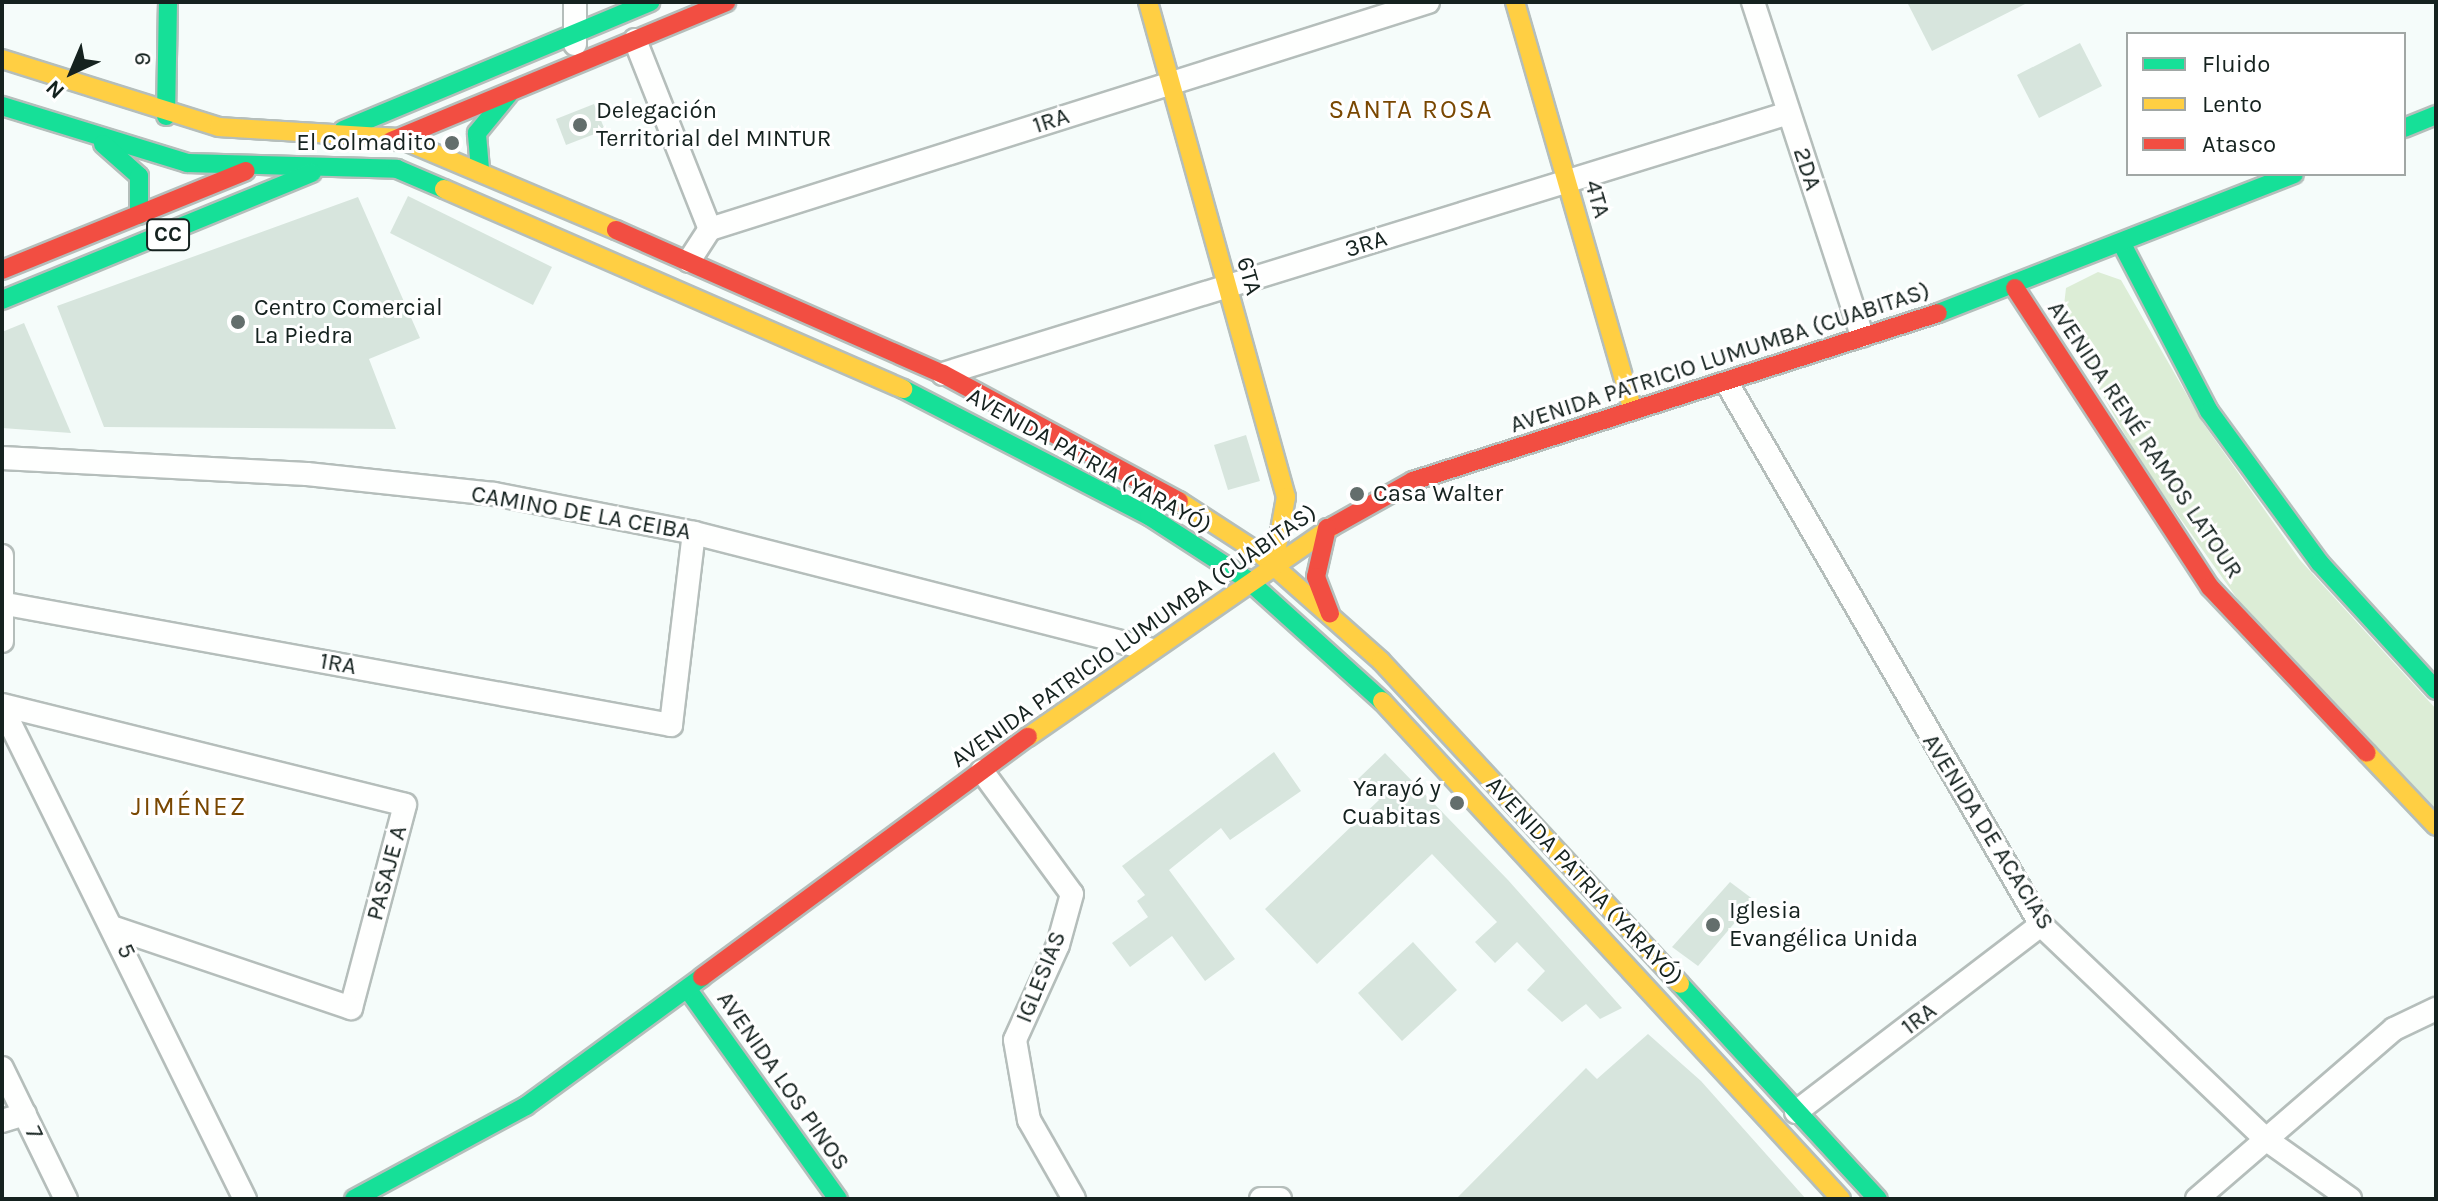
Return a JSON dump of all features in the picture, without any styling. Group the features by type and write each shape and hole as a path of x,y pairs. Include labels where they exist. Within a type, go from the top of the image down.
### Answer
{"main road":[{"name":"9","path":"166,116 168,2"},
{"name":"CC","path":"2,270 650,2"},
{"name":"CC","path":"2,300 726,2"},
{"name":"6TA","path":"1148,2 1286,497 1274,564"},
{"name":"4TA","path":"1515,2 1633,410"},
{"path":"2,59 166,116 398,138"},
{"path":"480,169 477,133 512,90"},
{"path":"2,106 100,141 179,161 254,168 331,165"},
{"path":"2406,127 2436,115"},
{"name":"AVENIDA PATRIA (YARAYÓ)","path":"398,138 480,169 943,374 1161,490 1274,564 1511,796 1878,1199"},
{"path":"100,141 139,176 139,215"},
{"name":"AVENIDA PATRIA (YARAYÓ)","path":"331,165 397,169 930,401 1149,516 1249,581 1362,679 1841,1199"},
{"name":"AVENIDA PATRICIO LUMUMBA (CUABITAS)","path":"355,1199 526,1106 689,991 1148,649 1327,528 1413,481 1727,383 2015,288 2289,176"},
{"path":"2123,246 2209,411 2320,563 2436,690"},
{"name":"AVENIDA RENÉ RAMOS LATOUR","path":"2015,288 2210,587 2436,826"},
{"path":"1327,528 1316,577 1332,618"},
{"name":"AVENIDA LOS PINOS","path":"689,991 838,1199"}],"street":[{"path":"575,2 575,65"},
{"name":"1RA","path":"710,229 1428,2"},
{"name":"2DA","path":"1753,2 1862,336"},
{"path":"635,40 710,229 689,261"},
{"name":"3RA","path":"943,374 1789,113"},
{"name":"AVENIDA DE ACACIAS","path":"1727,383 2041,925 2267,1140 2350,1199"},
{"name":"CAMINO DE LA CEIBA","path":"2,458 400,484 694,533 1148,649"},
{"name":"1RA","path":"6,604 671,725 694,533"},
{"path":"2,556 6,604 2,641"},
{"name":"PASAJE A","path":"2,706 405,805 351,1008 115,928"},
{"name":"5","path":"2,706 115,928 245,1199"},
{"name":"IGLESIAS","path":"982,771 1072,894 1058,945 1015,1040 1029,1120 1074,1199"},
{"name":"1RA","path":"1796,1112 2041,925"},
{"path":"2197,1199 2394,1029 2436,1009"},
{"name":"7","path":"2,1068 66,1199"},
{"path":"2,1121 25,1114"}],"green space":[{"path":"2098,272 2121,280 2203,423 2300,560 2436,709 2436,809 2241,604 2141,463 2062,323 2066,288"}],"building":[{"path":"1907,2 2029,2 1932,51"},
{"path":"2080,43 2102,86 2039,118 2017,75"},
{"name":"Delegación Territorial del MINTUR","path":"594,104 605,130 566,145 556,119"},
{"path":"408,196 552,267 533,305 390,233"},
{"name":"Centro Comercial La Piedra","path":"358,197 420,338 369,359 396,429 104,427 57,306"},
{"path":"24,323 71,433 2,428 2,332"},
{"path":"1246,435 1260,481 1228,490 1214,445"},
{"path":"1274,752 1301,791 1230,840 1221,828 1169,870 1235,959 1205,981 1172,936 1130,967 1112,943 1148,917 1137,901 1145,895 1122,866"},
{"path":"1385,753 1508,880 1622,1008 1600,1019 1586,1004 1562,1022 1527,990 1545,971 1517,942 1495,963 1475,942 1497,922 1432,854 1317,964 1265,909 1379,800 1358,779"},
{"name":"Iglesia Evangélica Unida","path":"1730,882 1754,900 1698,966 1672,947"},
{"path":"1413,942 1457,990 1402,1041 1358,993"},
{"path":"1648,1034 1701,1081 1806,1199 1456,1199 1586,1068 1597,1079"}],"traffic: fast":[{"path":"166,116 168,2"},
{"path":"343,130 650,2"},
{"path":"480,169 477,133 509,94"},
{"path":"2,106 187,163 397,169 444,189"},
{"path":"2406,127 2436,115"},
{"path":"103,144 139,176 139,215"},
{"path":"2,300 312,173"},
{"path":"1938,313 2289,176"},
{"path":"2123,246 2209,411 2320,563 2436,690"},
{"path":"903,389 1149,516 1249,581 1382,701"},
{"path":"354,1199 526,1106 702,977"},
{"path":"1680,984 1878,1199"},
{"path":"689,991 838,1199"}],"traffic: slow":[{"path":"1148,2 1286,497 1274,564"},
{"path":"1515,2 1633,410"},
{"path":"2,59 219,127 398,138 616,230"},
{"path":"444,189 903,389"},
{"path":"1179,501 1259,553 1381,661 1680,984"},
{"path":"1028,737 1333,526"},
{"path":"1382,701 1841,1199"},
{"path":"2367,753 2436,826"}],"traffic: jam":[{"path":"391,141 726,2"},
{"path":"2,270 246,171"},
{"path":"616,230 943,374 1179,501"},
{"path":"2015,288 2210,587 2367,753"},
{"path":"1333,526 1413,481 1938,313"},
{"path":"1327,528 1316,577 1330,613"},
{"path":"702,977 1028,737"}],"place":[{"name":"Delegación Territorial del MINTUR","path":"580,125"},
{"name":"El Colmadito","path":"452,143"},
{"name":"Centro Comercial La Piedra","path":"238,322"},
{"name":"Casa Walter","path":"1357,494"},
{"name":"Yarayó y Cuabitas","path":"1457,803"},
{"name":"Iglesia Evangélica Unida","path":"1713,925"}],"district":[{"name":"SANTA ROSA","path":"1411,110"},
{"name":"JIMÉNEZ","path":"189,807"}]}
